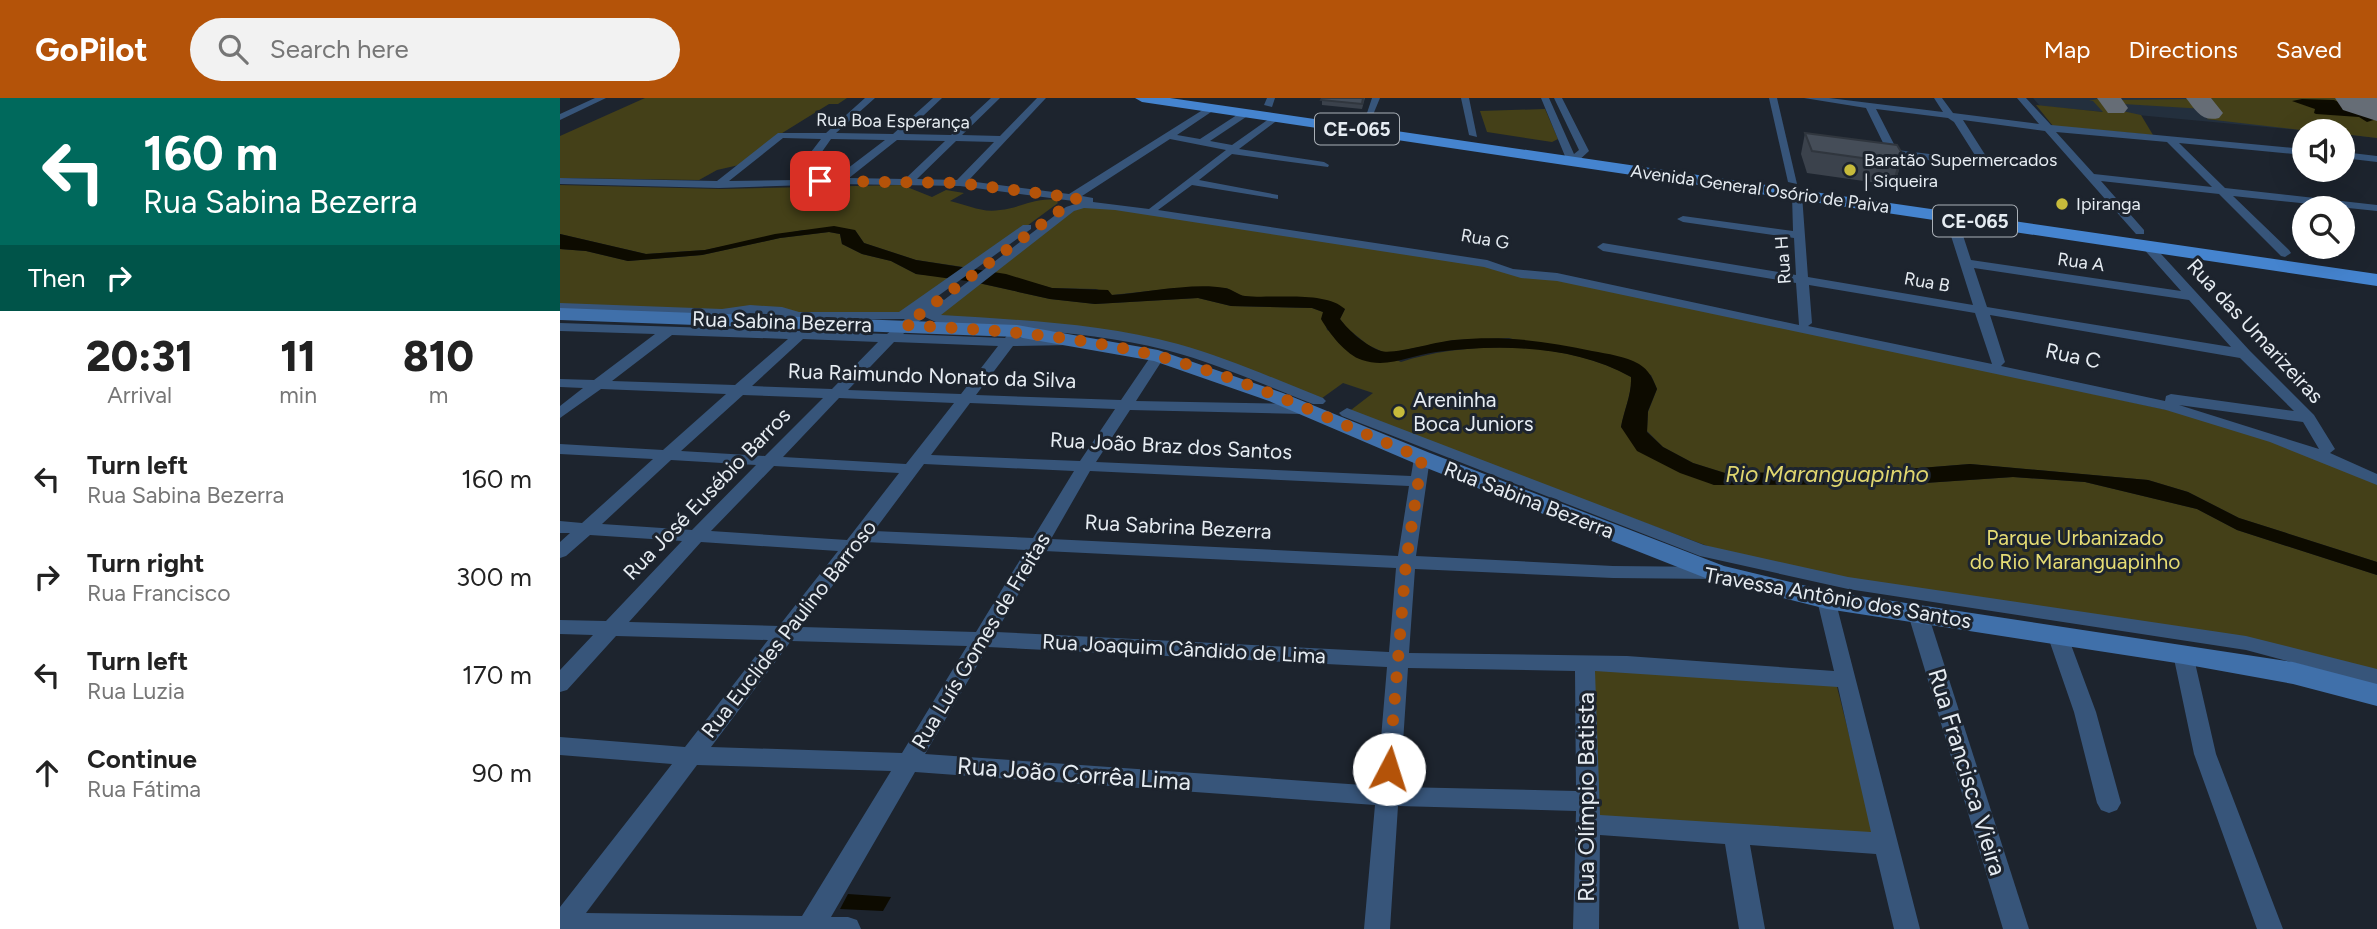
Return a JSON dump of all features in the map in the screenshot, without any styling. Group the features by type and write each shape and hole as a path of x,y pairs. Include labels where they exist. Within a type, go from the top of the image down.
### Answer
{"main road":[{"name":"Avenida General Osório de Paiva","path":"1142,98 1272,107 1474,135 1575,154"},
{"name":"Avenida General Osório de Paiva","path":"1215,103 1246,113 1272,107 2143,239 2377,280"},
{"name":"Avenida General Osório de Paiva","path":"1795,188 1951,217 2014,220"},
{"name":"Avenida General Osório de Paiva","path":"2143,239 2285,253 2377,267"},
{"name":"Rua Sabina Bezerra","path":"560,314 1075,341 1158,356 1310,405 1422,458 1717,573"},
{"name":"Travessa Antônio dos Santos","path":"1717,573 1827,600 2183,653 2293,673 2377,695"}],"street":[{"path":"560,117 602,98"},
{"path":"802,182 809,161 827,136 870,98"},
{"path":"838,181 895,137 938,98"},
{"path":"560,183 721,189 906,183 996,98"},
{"path":"960,183 1042,98"},
{"path":"1367,120 1376,98"},
{"path":"1465,98 1474,135"},
{"path":"1545,98 1575,154"},
{"path":"1558,98 1575,154"},
{"name":"Rua H","path":"1773,98 1795,188 1805,323"},
{"path":"1808,98 1861,102 2047,128 2292,151"},
{"path":"1861,102 1893,153 1985,164 1958,120 1949,115 1938,98"},
{"name":"Rua das Umarizeiras","path":"2021,98 2190,296 2309,418 2327,449"},
{"path":"560,307 722,313 750,309 782,311 798,316 894,317 909,313 936,301 1074,198 1215,103"},
{"path":"1154,208 1232,150 1272,107"},
{"path":"1202,142 1246,113"},
{"name":"Rua Boa Esperança","path":"719,185 739,166 781,135 1005,139"},
{"path":"1168,136 1324,165"},
{"path":"2169,139 2285,253"},
{"path":"2357,157 2377,159"},
{"path":"2357,157 2377,173"},
{"path":"2091,177 2377,208"},
{"path":"1189,181 1274,197"},
{"path":"560,183 906,183"},
{"name":"Rua G","path":"906,183 960,183 1154,208 1480,256 1805,323"},
{"path":"1013,244 1058,203 1056,200 1041,198"},
{"path":"1310,405 1216,362 1151,342 1050,326 933,318 932,313 936,301 1013,244 1070,209 1092,205 1445,256 1537,277 1557,277 2106,391 2257,433 2377,480"},
{"path":"1951,217 1998,362"},
{"path":"1682,219 1799,235"},
{"name":"Rua B","path":"1603,247 2245,354"},
{"name":"Rua A","path":"1966,263 2190,296"},
{"name":"Rua José Eusébio Barros","path":"560,684 697,535 774,460 836,393 897,331 936,301"},
{"name":"Rua C","path":"1805,323 2171,399 2230,415 2327,449 2377,471"},
{"path":"560,327 800,335 897,331"},
{"path":"560,413 668,331"},
{"path":"560,552 800,335"},
{"name":"Rua Euclides Paulino Barroso","path":"560,925 783,635 859,541 1012,337"},
{"name":"Rua Luís Gomes de Freitas","path":"809,928 1086,465 1158,356"},
{"name":"Rua Raimundo Nonato da Silva","path":"560,383 1127,405 1310,405"},
{"path":"2171,399 2309,418"},
{"path":"1347,413 1700,550 1848,583 2246,643 2377,677"},
{"name":"Rua João Braz dos Santos","path":"560,449 774,460 1086,465 1419,481"},
{"path":"1377,929 1406,562 1422,458"},
{"name":"Rua Sabrina Bezerra","path":"560,527 859,541 1039,543 1406,562"},
{"name":"Travessa Antônio dos Santos","path":"1406,562 1614,572 1717,573"},
{"path":"1827,600 1907,929"},
{"name":"Rua Francisca Vieira","path":"1918,614 2016,929"},
{"name":"Rua Joaquim Cândido de Lima","path":"560,626 609,630 982,639 1398,660 1628,664 1846,680"},
{"path":"2057,635 2084,712 2109,803"},
{"path":"2183,653 2205,754 2270,929"},
{"name":"Rua Olímpio Batista","path":"1585,665 1588,812 1586,929"},
{"name":"Rua João Corrêa Lima","path":"560,746 689,756 908,762 1387,796 1588,812 1736,834 1886,844"},
{"path":"1736,834 1752,929"},
{"path":"560,925 848,929"}],"shaded area":[{"path":"2033,98 2377,98 2377,138 2355,135 2355,119 2292,119 2292,129 2040,106"}],"green space":[{"path":"645,98 847,98 838,104 829,104 779,135 739,165 717,170 699,180 560,178 560,136"},
{"path":"2352,98 2377,106 2377,138 2355,135 2355,119 2292,119 2292,129 2206,119 2218,116 2204,100"},
{"path":"2106,99 2113,109 2141,115 2153,135 2053,126 2036,105 2103,112 2093,101 2089,101"},
{"path":"2194,99 2205,109 2123,104 2123,108 2117,106 2113,100"},
{"path":"1545,109 1558,139 1552,142 1487,132 1480,111"},
{"path":"560,185 721,189 902,185 932,197 946,190 964,193 950,201 993,211 1041,200 1056,200 1058,203 970,268 916,260 864,243 855,230 803,230 705,250 646,254 560,234"},
{"name":"Parque Urbanizado do Rio Maranguapinho","path":"1092,205 1557,277 2218,421 2377,480 2377,562 2239,518 2188,492 2148,480 1970,464 1870,472 1725,473 1693,463 1663,447 1647,431 1648,412 1657,389 1651,375 1509,338 1454,340 1383,352 1368,345 1347,328 1340,319 1345,309 1242,296 1226,288 1177,288 1112,295 1096,289 1052,288 987,271 1070,209"},
{"path":"829,232 840,234 842,244 862,254 891,261 916,274 956,278 902,316 560,307 560,249 586,251 628,261 702,255 780,238"},
{"name":"Parque Urbanizado do Rio Maranguapinho","path":"974,282 1050,299 1095,304 1198,298 1231,306 1312,308 1323,312 1327,330 1401,362 1457,350 1487,348 1518,348 1578,356 1631,377 1621,427 1714,485 1910,484 2013,477 2085,482 2197,509 2237,530 2377,575 2377,677 2318,660 1759,565 1347,413 1373,393 1343,383 1318,401 1151,342 938,319 932,313"},
{"path":"1592,668 1836,683 1875,837 1595,818"}],"water":[{"path":"2334,100 2377,119 2367,122 2359,117 2316,114 2315,109 2292,101"},
{"name":"Rio Maranguapinho","path":"834,226 855,230 864,243 916,260 1006,274 1052,288 1108,290 1112,295 1212,286 1245,296 1325,299 1345,309 1340,319 1353,333 1375,349 1387,352 1447,341 1490,338 1541,342 1616,356 1642,366 1657,389 1648,411 1647,432 1663,447 1693,463 1725,473 1870,472 1970,464 2148,480 2188,492 2239,518 2377,562 2377,575 2237,530 2197,509 2085,482 2013,477 1910,484 1714,485 1680,473 1637,451 1621,427 1631,377 1609,366 1561,353 1511,348 1460,349 1390,362 1372,362 1362,360 1344,349 1321,319 1323,312 1312,308 1231,306 1198,298 1095,304 1050,299 974,282 916,274 891,261 862,254 842,244 840,234 829,232 780,238 702,255 628,261 586,251 560,249 560,234 646,254 705,250 775,234"},
{"path":"848,894 891,897 883,911 840,909"}],"building":[{"path":"1363,98 1362,104 1321,100"},
{"path":"1805,133 1897,145 1903,155 1898,163 1812,151"}],"taxiway":[{"path":"2109,98 2116,108"},
{"path":"2198,98 2211,113"}],"runway":[{"path":"2364,98 2377,103"}],"place":[{"name":"Baratão Supermercados | Siqueira","path":"1850,170"},
{"name":"Ipiranga","path":"2062,204"},
{"name":"Areninha Boca Juniors","path":"1399,412"}],"route":[{"path":"820,181 960,183 1077,198 905,325 1017,331 1182,362 1276,397 1422,458 1406,562 1389,769"}]}
